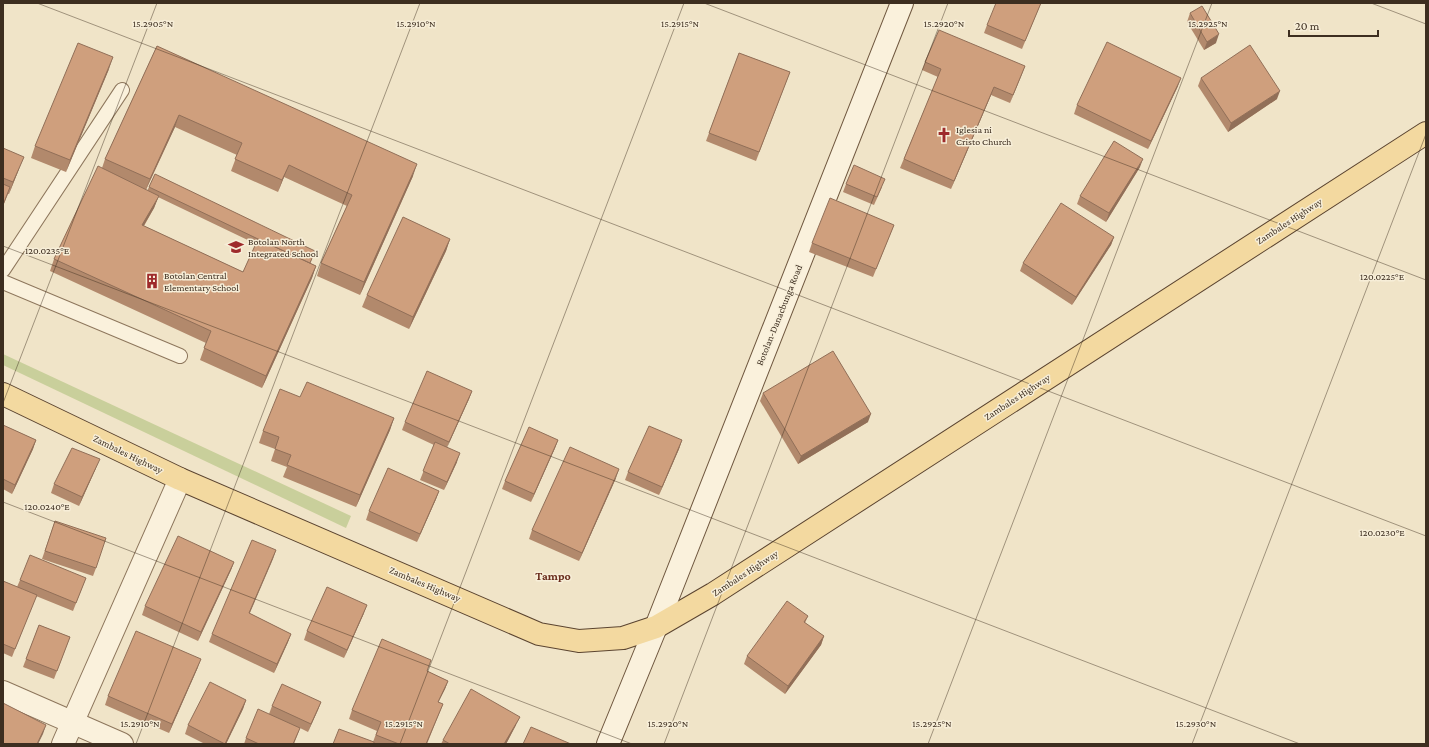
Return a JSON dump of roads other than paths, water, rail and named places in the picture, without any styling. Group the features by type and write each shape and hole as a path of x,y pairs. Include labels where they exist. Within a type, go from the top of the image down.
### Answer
{"main road":[{"name":"Zambales Highway","path":"3,394 180,478 540,634 579,641 623,638 656,627 712,594 1426,133"}],"street":[{"name":"Botolan-Danacbunga Road","path":"608,744 656,627 902,3"},
{"path":"63,744 180,478"},
{"path":"3,692 122,744"}],"lane":[{"path":"3,270 122,90"},
{"path":"3,282 180,356"}],"place":[{"name":"Iglesia ni Cristo Church","path":"944,135"},
{"name":"Botolan North Integrated School","path":"236,247"},
{"name":"Botolan Central Elementary School","path":"152,281"}],"district":[{"name":"Tampo","path":"553,576"}]}
